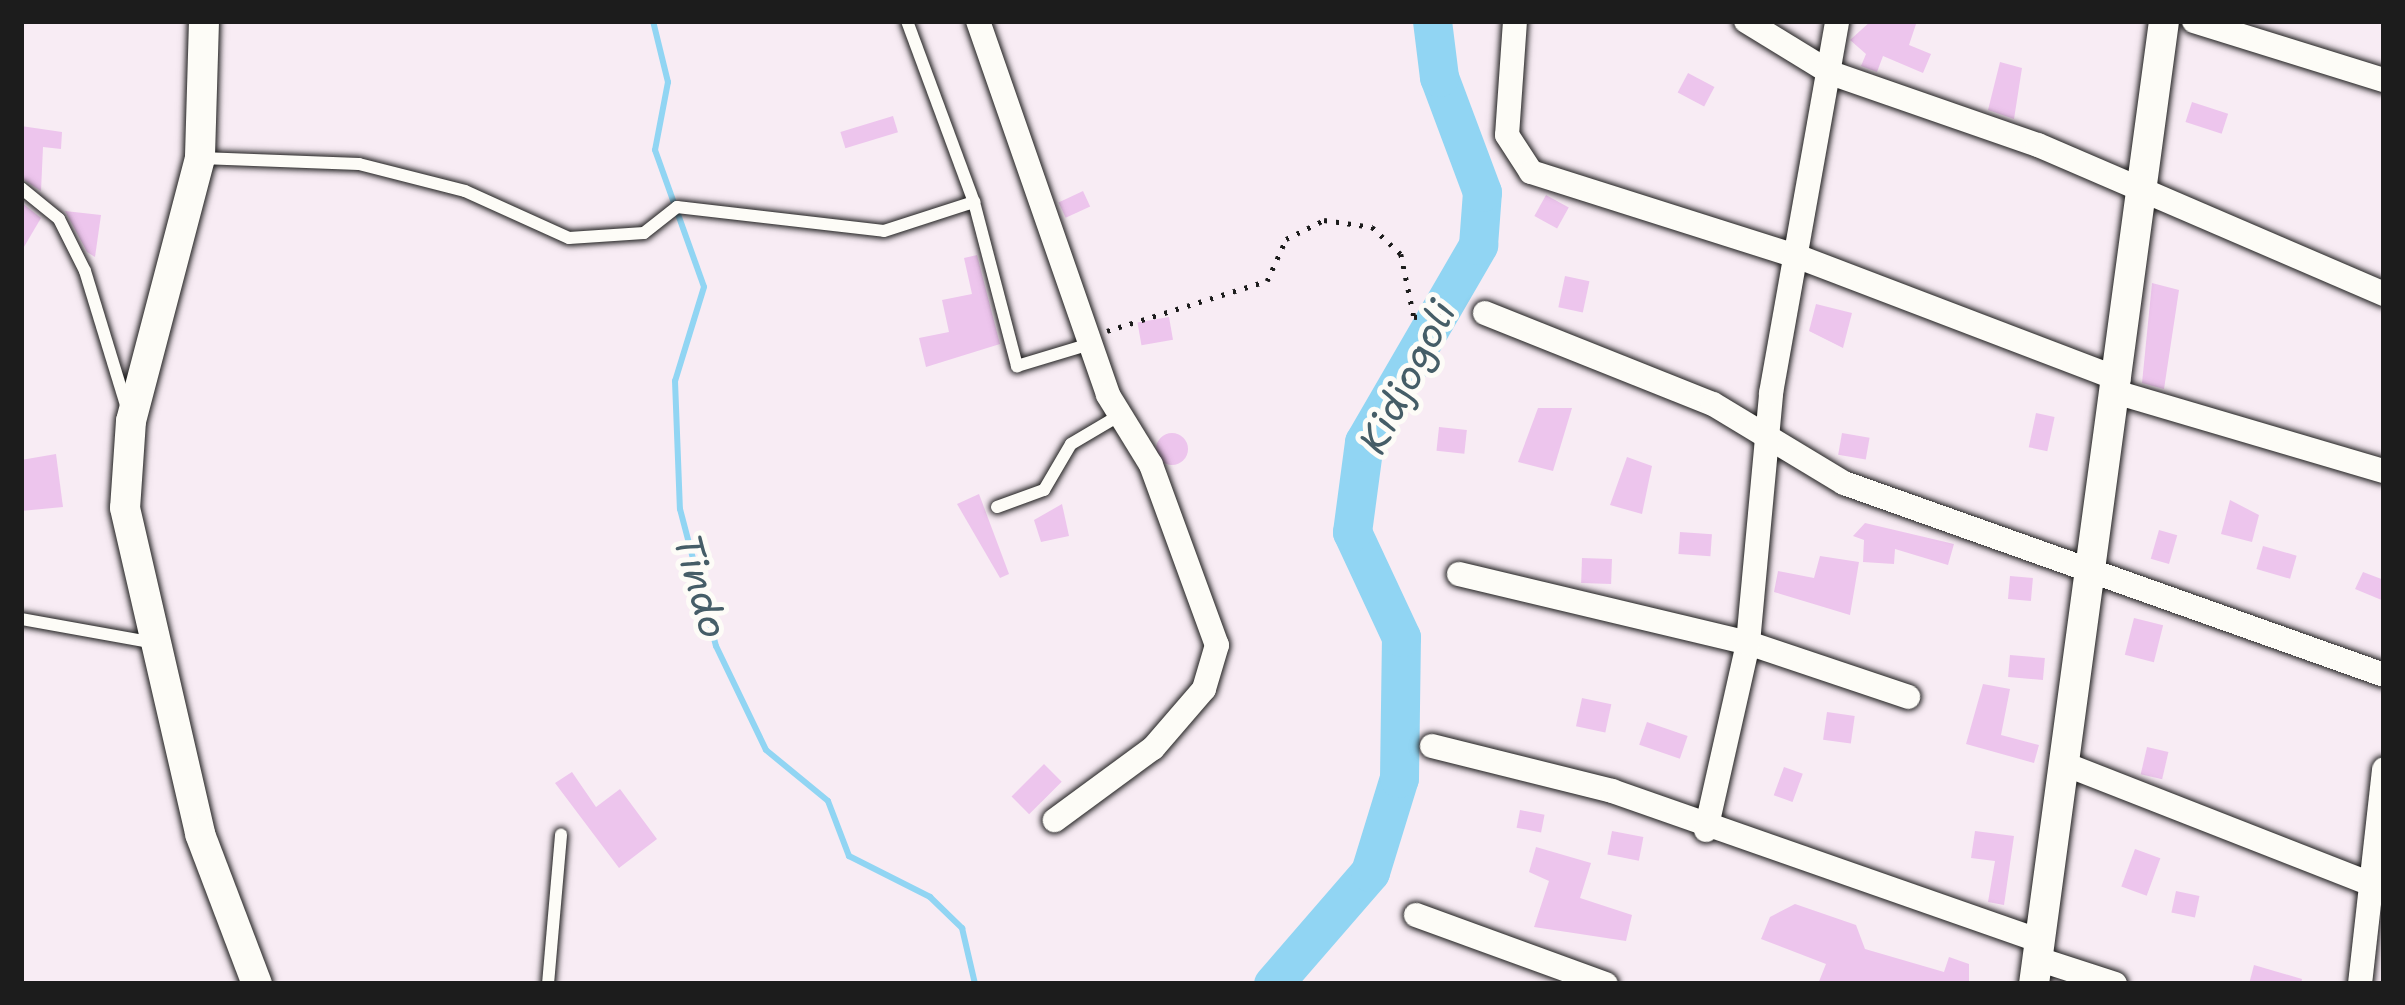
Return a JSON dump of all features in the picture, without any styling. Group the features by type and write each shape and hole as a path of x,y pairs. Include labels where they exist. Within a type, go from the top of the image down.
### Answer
{"street":[{"path":"204,21 200,158 131,421 124,508 200,834 257,984"},
{"path":"979,21 1120,415 1151,465 1217,645 1204,689 1153,748 1054,820"},
{"path":"1515,21 1507,135 1531,172 1798,257 2116,385 2384,471"},
{"path":"1746,21 1831,73 2038,145 2142,198 2384,294"},
{"path":"1706,830 1748,643 1768,445 1837,21"},
{"path":"2037,961 2067,765 2085,567 2116,385 2164,21"},
{"path":"2194,21 2384,80"},
{"path":"1484,314 1713,404 1768,445 2384,675"},
{"path":"1459,574 1748,643 1908,697"},
{"path":"1432,746 1612,791 2037,961 2115,984"},
{"path":"2067,765 2374,885"},
{"path":"2360,984 2384,769"},
{"path":"1416,915 1606,984"}],"lane":[{"path":"908,21 974,202 1017,366 1094,342"},
{"path":"200,158 359,164 465,191 569,238 644,233 677,207 884,231 974,202"},
{"path":"21,188 59,219 85,272 131,421"},
{"path":"997,507 1044,490 1071,444 1120,415"},
{"path":"21,619 154,643"},
{"path":"548,984 561,836"}],"path":[{"path":"1094,342 1121,320 1267,281 1286,239 1324,220 1372,227 1401,254 1414,317 1484,314"}],"building":[{"path":"1871,21 1917,21 1909,45 1931,54 1923,73 1883,56 1877,72 1861,66 1866,54 1850,40"},
{"path":"2000,62 2022,68 2014,119 1988,110"},
{"path":"1688,73 1714,87 1704,107 1678,92"},
{"path":"2192,102 2228,114 2222,134 2186,122"},
{"path":"893,116 898,132 845,148 840,132"},
{"path":"21,126 62,132 61,149 43,147 41,191 21,178"},
{"path":"1083,191 1090,206 1066,218 1059,202"},
{"path":"1546,195 1569,208 1557,229 1534,216"},
{"path":"21,202 41,218 21,252"},
{"path":"65,211 101,215 95,257 87,252"},
{"path":"977,255 1000,344 926,367 919,338 949,332 942,300 972,294 964,258"},
{"path":"1565,276 1589,281 1583,312 1558,307"},
{"path":"2152,283 2179,290 2164,389 2142,383"},
{"path":"1816,304 1852,313 1843,348 1809,331"},
{"path":"1169,317 1173,340 1141,345 1137,323"},
{"path":"1538,408 1572,408 1553,471 1518,462"},
{"path":"2036,413 2055,417 2047,451 2029,447"},
{"path":"1439,427 1467,430 1464,454 1436,451"},
{"path":"1172,433 1183,438 1188,449 1183,460 1172,465 1161,460 1156,449 1161,438"},
{"path":"1842,433 1870,438 1866,460 1838,455"},
{"path":"56,454 63,507 21,511 21,460"},
{"path":"1627,457 1652,466 1642,514 1610,505"},
{"path":"979,494 1009,574 1000,578 957,504"},
{"path":"2230,500 2259,515 2252,542 2221,534"},
{"path":"1062,504 1069,536 1041,542 1034,520"},
{"path":"1865,523 1954,544 1948,565 1895,549 1894,564 1863,562 1864,540 1853,536"},
{"path":"2159,530 2177,535 2169,564 2151,559"},
{"path":"1680,532 1712,534 1710,556 1678,554"},
{"path":"2263,546 2297,556 2290,579 2256,569"},
{"path":"1820,556 1859,562 1850,615 1774,592 1778,571 1814,578"},
{"path":"1582,558 1612,559 1611,584 1581,583"},
{"path":"2363,572 2384,580 2384,601 2355,589"},
{"path":"2010,576 2033,578 2031,601 2008,599"},
{"path":"2134,618 2163,625 2154,662 2125,655"},
{"path":"2010,655 2045,658 2043,680 2008,677"},
{"path":"1983,684 2010,689 2001,735 2039,745 2034,763 1966,744"},
{"path":"1582,698 1611,704 1605,733 1576,726"},
{"path":"1827,712 1855,716 1851,744 1823,740"},
{"path":"1647,722 1688,736 1680,759 1639,745"},
{"path":"2147,747 2168,752 2162,779 2141,774"},
{"path":"1044,764 1062,782 1029,814 1011,797"},
{"path":"1784,767 1803,774 1793,802 1774,795"},
{"path":"572,772 596,807 620,789 657,839 619,868 555,783"},
{"path":"1520,810 1545,815 1541,832 1517,828"},
{"path":"1612,831 1643,837 1639,861 1607,855"},
{"path":"1975,831 2014,836 2004,905 1988,902 1995,861 1971,858"},
{"path":"1536,847 1591,863 1580,898 1632,915 1626,941 1534,927 1549,881 1529,872"},
{"path":"2135,849 2160,858 2147,896 2121,887"},
{"path":"2176,891 2199,896 2195,918 2171,913"},
{"path":"1795,904 1856,925 1865,949 1944,972 1949,957 1969,964 1969,984 1818,984 1826,964 1761,939 1770,917"},
{"path":"2254,965 2302,979 2301,984 2249,984"}],"waterway":[{"name":"Tindo","path":"653,21 668,82 655,150 704,287 675,381 680,509 716,646 766,750 828,801 849,856 930,897 962,928 975,984"},
{"name":"Kidjogoli","path":"1273,984 1370,872 1399,778 1401,637 1352,532 1364,442 1478,245 1482,192 1439,77 1432,21"}]}
